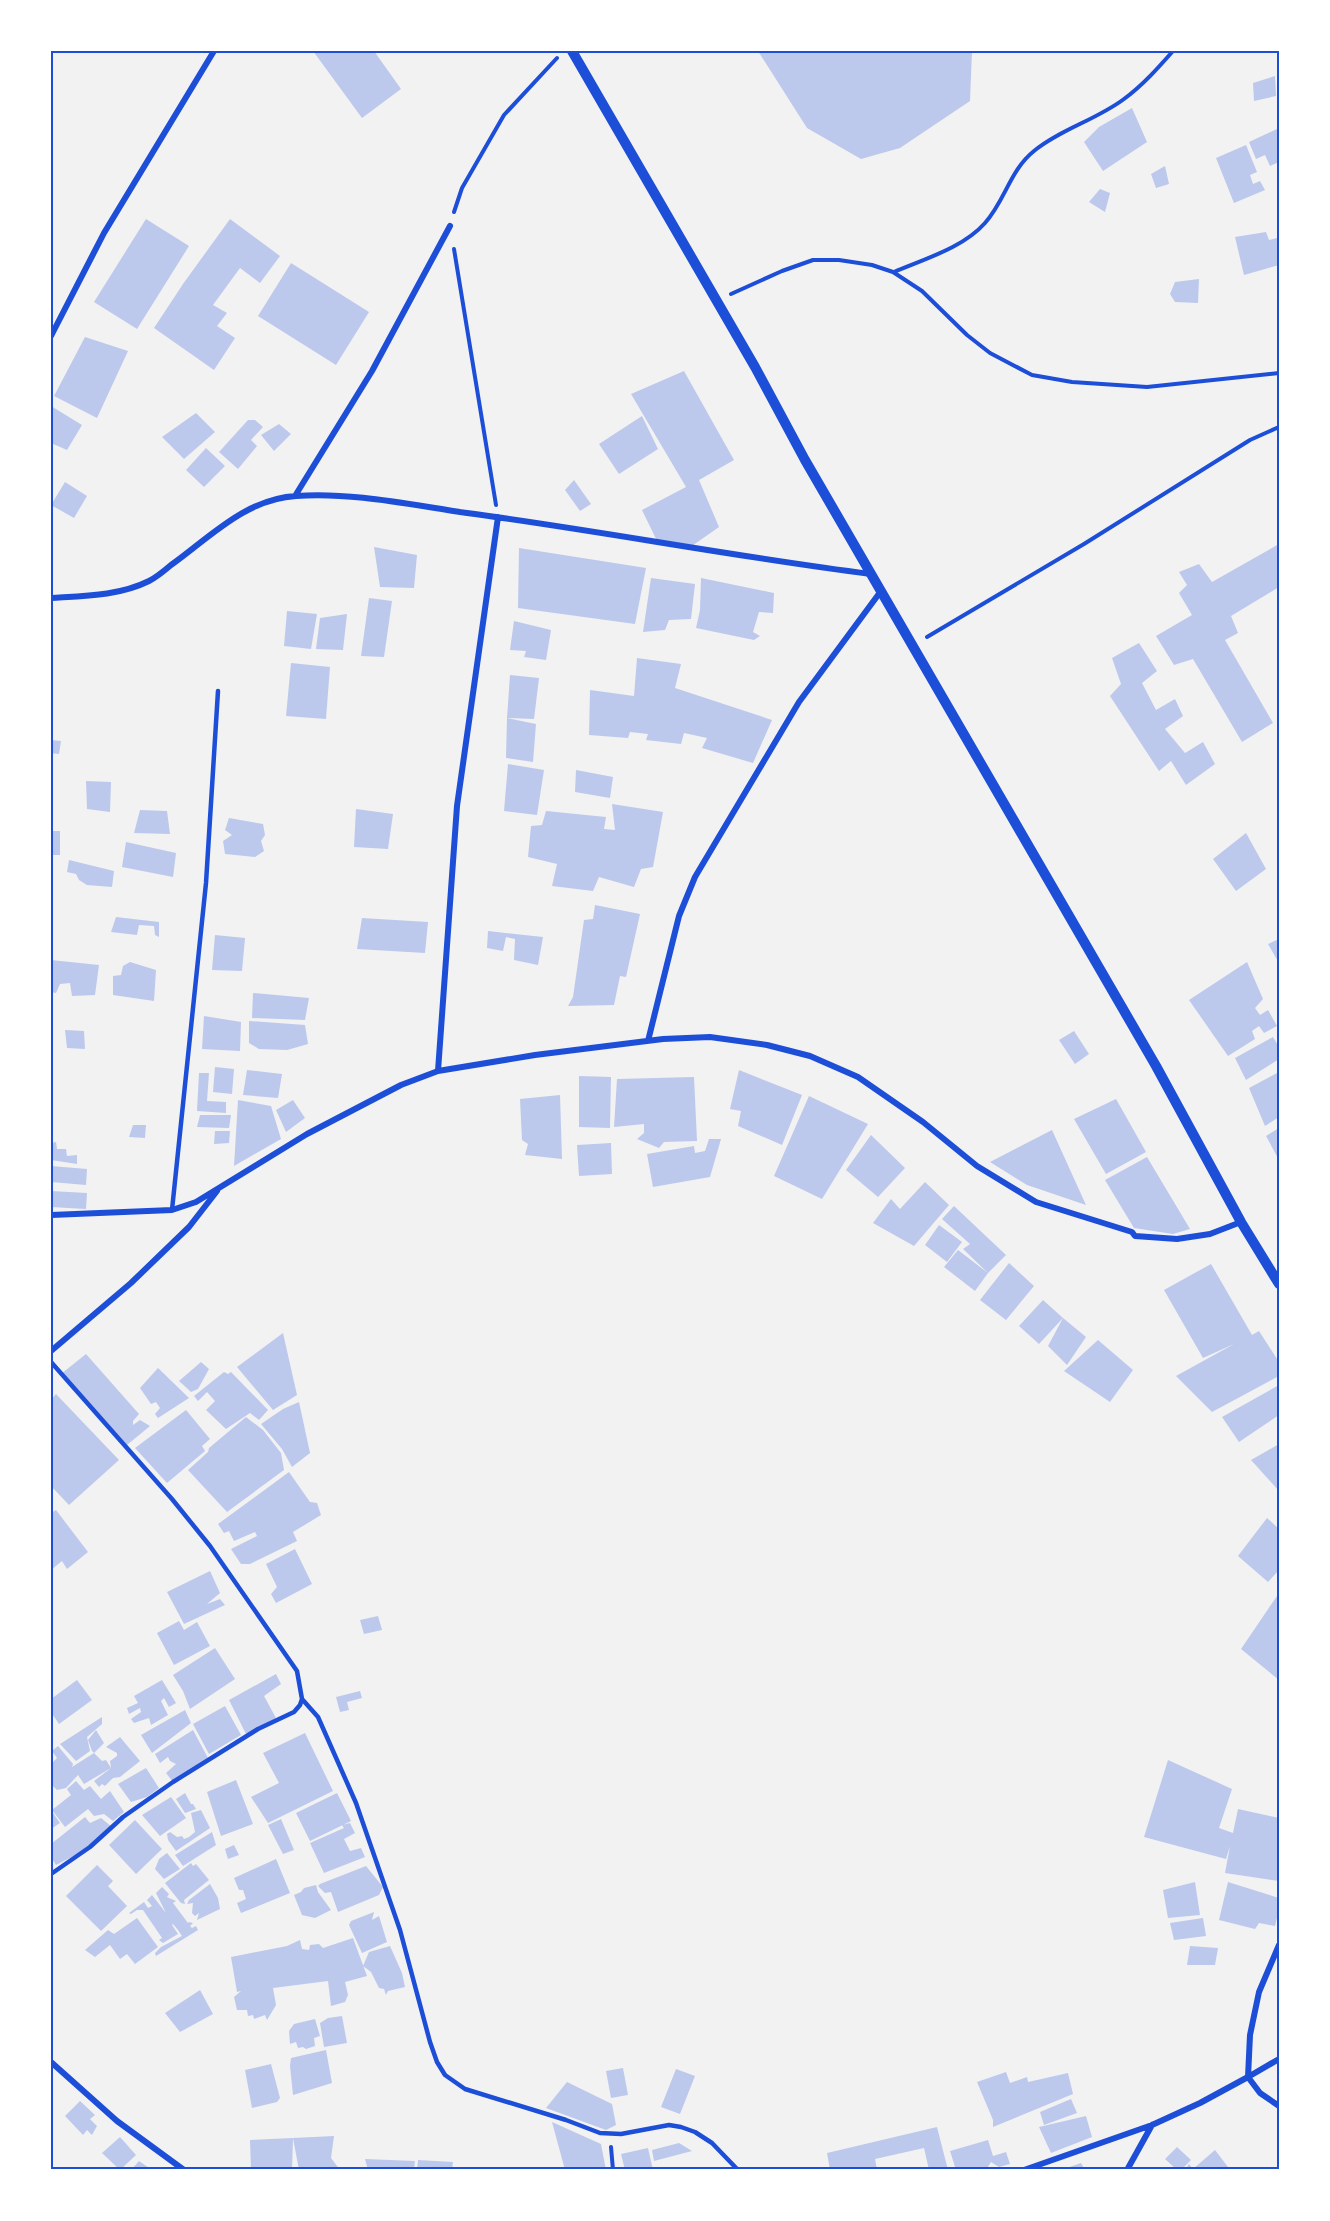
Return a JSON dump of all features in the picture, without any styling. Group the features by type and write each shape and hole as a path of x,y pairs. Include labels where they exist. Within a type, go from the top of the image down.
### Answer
{"street":[{"path":"51,336 104,233 214,51"},
{"path":"572,51 1156,1066 1241,1222 1279,1284"},
{"path":"295,496 372,371 450,225"},
{"path":"51,598 118,592 149,581 210,534 238,516 267,501 295,496 355,497 498,517 778,562 871,574"},
{"path":"438,1071 458,806 498,517"},
{"path":"648,1041 679,916 695,878 799,702 881,590"},
{"path":"51,1215 172,1210 196,1202 307,1134 401,1085 438,1071 535,1055 648,1041 710,1037 767,1045 810,1056 858,1077 923,1122 976,1166 1036,1202 1132,1232 1135,1236 1177,1239 1210,1234 1241,1222"},
{"path":"51,1351 140,1275 189,1227 219,1188"},
{"path":"1279,1945 1259,1992 1250,2035 1248,2076 1260,2093 1279,2106"},
{"path":"1024,2170 1152,2125 1200,2103 1279,2059"},
{"path":"51,2062 117,2121 184,2170"},
{"path":"1127,2170 1152,2125"}],"lane":[{"path":"172,1210 206,883 218,691"},
{"path":"51,1362 172,1499 210,1546 297,1671 302,1699 294,1712 258,1729 123,1816 90,1846 51,1874"},
{"path":"302,1699 318,1717 356,1803 396,1919 430,2042 437,2062 445,2075 465,2089 566,2120 600,2133 621,2134 669,2125 681,2127 695,2132 712,2143 738,2170"}],"path":[{"path":"498,517 450,225 462,188 504,115 563,51"},
{"path":"893,272 962,242 985,222 1011,177 1031,153 1053,137 1123,100 1149,78 1173,51"},
{"path":"716,301 782,271 813,260 839,260 872,265 893,272 922,291 990,353 1032,375 1072,382 1146,387 1279,373"},
{"path":"913,645 1084,544 1250,440 1279,428"},
{"path":"610,2134 613,2170"}],"building":[{"path":"313,51 374,51 401,89 362,118"},
{"path":"758,51 972,51 970,101 900,148 861,159 807,128"},
{"path":"1275,76 1276,96 1254,101 1253,83"},
{"path":"1132,108 1147,142 1103,171 1084,142 1099,127"},
{"path":"1277,129 1279,162 1270,166 1265,155 1256,159 1249,142"},
{"path":"1246,145 1257,172 1250,175 1253,184 1260,181 1265,190 1234,203 1216,158"},
{"path":"1165,166 1169,184 1156,188 1151,174"},
{"path":"1100,189 1110,193 1105,212 1089,202"},
{"path":"146,219 189,246 137,329 94,302"},
{"path":"230,219 280,256 260,283 240,268 213,305 227,313 217,326 235,338 214,370 154,328"},
{"path":"1266,232 1269,240 1277,238 1279,265 1244,275 1235,237"},
{"path":"291,263 369,312 336,365 258,316"},
{"path":"1199,279 1198,303 1175,302 1170,294 1175,282"},
{"path":"85,337 128,351 97,418 54,396"},
{"path":"684,371 734,460 699,480 719,527 689,548 658,543 642,510 686,487 631,394"},
{"path":"51,406 82,425 67,450 51,443"},
{"path":"196,413 215,432 184,459 162,437"},
{"path":"642,416 658,449 619,474 599,444"},
{"path":"248,420 255,420 263,427 251,440 257,446 238,469 219,452"},
{"path":"279,424 291,434 274,451 261,435"},
{"path":"206,448 225,466 204,487 186,470"},
{"path":"574,480 591,504 580,511 565,490"},
{"path":"65,482 87,496 74,518 51,505"},
{"path":"1279,544 1279,587 1231,616 1238,633 1225,640 1273,723 1242,742 1193,659 1174,665 1156,636 1192,615 1179,593 1187,585 1179,572 1199,564 1212,582"},
{"path":"374,547 417,555 414,588 380,587"},
{"path":"519,548 646,568 635,624 518,608"},
{"path":"651,578 695,584 691,619 669,620 665,630 643,632"},
{"path":"701,578 774,593 773,613 759,612 753,632 760,636 754,640 696,628 700,610"},
{"path":"369,598 392,601 384,657 361,656"},
{"path":"287,611 317,614 311,649 284,646"},
{"path":"347,614 343,650 316,649 320,618"},
{"path":"514,621 551,630 546,660 524,657 526,651 510,650"},
{"path":"1139,643 1157,671 1142,683 1156,710 1175,699 1183,716 1165,729 1185,753 1203,742 1215,764 1186,785 1171,761 1159,771 1110,696 1121,684 1112,658"},
{"path":"637,658 681,664 675,688 772,720 753,763 702,748 707,738 684,733 681,744 646,740 648,734 630,732 628,738 589,735 590,690 634,696"},
{"path":"291,663 330,667 326,719 286,716"},
{"path":"510,675 539,678 534,719 507,718"},
{"path":"507,718 536,724 533,762 506,758"},
{"path":"51,740 61,741 59,754 51,753"},
{"path":"508,764 544,770 537,815 504,811"},
{"path":"576,770 613,777 610,798 575,792"},
{"path":"86,781 111,782 110,812 87,809"},
{"path":"612,804 663,812 653,867 641,869 634,887 599,877 593,891 552,886 557,864 528,857 531,826 542,825 546,811 606,817 604,829 615,830"},
{"path":"356,809 393,814 388,849 354,847"},
{"path":"140,810 167,811 170,834 134,833"},
{"path":"229,818 263,824 265,835 261,841 264,851 255,857 225,854 223,841 232,835 225,830"},
{"path":"51,831 60,831 60,855 51,855"},
{"path":"1246,833 1266,869 1236,891 1213,859"},
{"path":"126,842 176,853 173,877 122,867"},
{"path":"69,860 114,871 112,887 87,885 79,880 76,874 67,872"},
{"path":"595,905 640,914 626,977 620,976 614,1005 568,1006 573,997 584,920 593,919"},
{"path":"116,917 159,922 159,937 155,935 154,926 139,925 137,935 111,932"},
{"path":"362,918 428,922 425,953 357,949"},
{"path":"488,931 543,937 538,965 514,960 515,939 506,937 503,951 487,948"},
{"path":"215,935 245,938 242,971 212,970"},
{"path":"1279,939 1279,963 1268,944"},
{"path":"51,960 99,965 95,995 72,996 70,983 60,984 56,993 51,992"},
{"path":"130,962 156,970 154,1001 113,995 113,976 121,975 123,966"},
{"path":"1247,962 1263,999 1255,1008 1260,1015 1268,1010 1277,1026 1264,1033 1259,1026 1252,1031 1255,1039 1228,1056 1189,1000"},
{"path":"253,993 309,998 305,1020 252,1018"},
{"path":"204,1016 241,1022 240,1051 202,1049"},
{"path":"249,1021 305,1025 308,1044 287,1050 259,1049 249,1043"},
{"path":"65,1030 84,1031 85,1049 67,1048"},
{"path":"1074,1031 1089,1054 1075,1064 1059,1040"},
{"path":"1273,1037 1279,1047 1279,1059 1246,1080 1235,1058"},
{"path":"215,1067 234,1069 232,1094 213,1092"},
{"path":"247,1070 282,1074 278,1098 243,1095"},
{"path":"739,1070 802,1095 782,1145 738,1126 741,1111 730,1109"},
{"path":"1279,1072 1279,1117 1265,1126 1249,1088"},
{"path":"199,1073 209,1073 207,1101 226,1102 226,1113 197,1111"},
{"path":"579,1076 611,1077 610,1128 579,1127"},
{"path":"694,1077 697,1141 664,1142 659,1148 637,1139 644,1133 644,1124 614,1127 617,1079"},
{"path":"560,1095 562,1159 525,1155 528,1144 522,1140 520,1099"},
{"path":"809,1096 868,1124 822,1199 774,1176"},
{"path":"1116,1099 1146,1152 1106,1174 1074,1119"},
{"path":"238,1100 271,1106 281,1139 234,1166"},
{"path":"293,1100 305,1118 286,1132 276,1110"},
{"path":"200,1115 231,1115 229,1128 197,1127"},
{"path":"133,1125 146,1125 145,1138 129,1137"},
{"path":"1279,1128 1279,1160 1266,1136"},
{"path":"1052,1130 1086,1205 1027,1185 990,1162"},
{"path":"215,1131 230,1131 229,1143 214,1144"},
{"path":"871,1135 905,1168 878,1197 846,1170"},
{"path":"709,1139 721,1139 710,1177 653,1187 647,1154 694,1146 695,1153 705,1151"},
{"path":"56,1142 57,1149 66,1149 67,1156 77,1155 77,1164 51,1160 51,1143"},
{"path":"611,1143 612,1174 579,1176 577,1145"},
{"path":"1147,1157 1190,1229 1173,1234 1134,1228 1105,1180"},
{"path":"51,1166 87,1169 86,1185 51,1182"},
{"path":"925,1182 949,1205 914,1246 873,1223 891,1199 900,1209"},
{"path":"51,1191 87,1193 86,1209 51,1207"},
{"path":"954,1206 1006,1255 988,1273 963,1249 970,1244 942,1219"},
{"path":"939,1225 962,1242 947,1262 925,1245"},
{"path":"958,1250 988,1273 975,1291 944,1267"},
{"path":"1009,1263 1034,1286 1006,1320 980,1300"},
{"path":"1211,1264 1252,1335 1259,1331 1279,1362 1279,1376 1212,1412 1176,1376 1234,1344 1203,1358 1164,1290"},
{"path":"1043,1300 1063,1318 1039,1344 1019,1326"},
{"path":"1063,1318 1086,1337 1067,1365 1048,1346"},
{"path":"283,1333 297,1395 273,1410 237,1367"},
{"path":"1098,1340 1133,1370 1110,1402 1064,1371"},
{"path":"86,1354 139,1414 133,1421 133,1425 140,1420 150,1426 127,1445 61,1374"},
{"path":"201,1362 209,1369 198,1389 191,1392 179,1381"},
{"path":"158,1368 189,1398 158,1418 155,1414 160,1408 156,1402 151,1404 140,1388"},
{"path":"224,1372 228,1374 231,1372 268,1410 259,1420 250,1413 226,1429 206,1410 215,1401 207,1392 198,1401 194,1396"},
{"path":"1279,1385 1279,1415 1239,1442 1222,1417"},
{"path":"56,1394 119,1460 69,1505 51,1486 51,1400"},
{"path":"299,1402 310,1453 292,1467 282,1449 261,1424 283,1409"},
{"path":"186,1410 210,1439 202,1446 205,1451 167,1483 135,1448"},
{"path":"246,1417 263,1430 281,1453 284,1470 227,1512 188,1470 208,1452 209,1448"},
{"path":"1279,1444 1279,1491 1251,1460"},
{"path":"289,1472 310,1502 317,1503 321,1515 293,1532 297,1541 250,1564 241,1564 231,1549 257,1536 255,1532 234,1541 229,1531 224,1533 218,1524"},
{"path":"56,1510 88,1552 67,1569 62,1561 51,1570 51,1513"},
{"path":"1267,1518 1279,1529 1279,1570 1268,1582 1238,1556"},
{"path":"295,1549 312,1584 276,1603 271,1594 277,1587 266,1564"},
{"path":"210,1571 220,1593 207,1604 220,1599 225,1605 184,1624 167,1592"},
{"path":"1279,1593 1279,1680 1241,1649"},
{"path":"378,1616 382,1630 364,1634 360,1620"},
{"path":"179,1621 184,1630 197,1622 210,1646 174,1665 157,1633"},
{"path":"215,1648 235,1679 190,1709 173,1675"},
{"path":"276,1674 281,1684 264,1696 276,1718 247,1736 229,1700"},
{"path":"77,1680 92,1700 59,1724 51,1712 51,1699"},
{"path":"162,1680 176,1703 169,1707 164,1698 161,1701 168,1715 151,1725 149,1718 134,1723 131,1719 141,1712 140,1708 129,1714 127,1708 138,1703 134,1696"},
{"path":"360,1691 362,1698 347,1702 349,1710 340,1712 336,1697"},
{"path":"225,1706 241,1735 209,1754 193,1724"},
{"path":"185,1710 191,1723 152,1753 141,1735"},
{"path":"102,1717 102,1724 87,1737 90,1751 76,1761 60,1744"},
{"path":"96,1730 104,1743 94,1753 88,1740"},
{"path":"193,1730 208,1758 173,1782 166,1773 176,1764 168,1757 160,1763 155,1754"},
{"path":"305,1733 333,1791 268,1823 251,1797 279,1783 263,1753"},
{"path":"120,1737 140,1761 120,1777 113,1778 105,1786 102,1784 99,1787 94,1781 111,1768 110,1761 117,1756 117,1753 106,1747"},
{"path":"58,1746 73,1764 72,1767 94,1753 102,1761 106,1760 111,1768 84,1784 78,1775 66,1788 57,1790 51,1784 51,1764 57,1758 52,1751"},
{"path":"1168,1760 1232,1789 1219,1828 1233,1833 1238,1809 1279,1818 1279,1881 1225,1873 1230,1846 1226,1859 1144,1837"},
{"path":"146,1768 159,1788 147,1797 131,1802 118,1784"},
{"path":"236,1780 253,1824 221,1836 207,1792"},
{"path":"76,1781 84,1790 90,1786 101,1799 110,1791 124,1812 113,1821 104,1814 94,1816 88,1809 65,1827 52,1810 71,1795 67,1789"},
{"path":"185,1793 196,1809 185,1813 176,1799"},
{"path":"337,1793 351,1821 310,1841 296,1813"},
{"path":"171,1797 186,1818 160,1836 142,1815"},
{"path":"51,1810 60,1823 51,1829"},
{"path":"201,1810 210,1828 176,1851 168,1840 167,1834 170,1832 184,1839 189,1837 195,1832 191,1813"},
{"path":"85,1817 90,1823 101,1818 112,1827 87,1849 56,1865 51,1857 51,1844"},
{"path":"281,1819 294,1850 283,1854 268,1825"},
{"path":"135,1820 162,1849 136,1874 109,1845"},
{"path":"350,1823 355,1833 344,1839 350,1851 361,1848 365,1857 324,1873 310,1843"},
{"path":"212,1832 216,1845 183,1866 175,1855"},
{"path":"234,1845 239,1855 228,1859 225,1849"},
{"path":"167,1853 180,1869 164,1879 155,1869 159,1859"},
{"path":"276,1859 290,1893 241,1913 237,1903 246,1899 243,1890 239,1890 234,1878"},
{"path":"191,1863 193,1866 196,1864 209,1880 184,1900 185,1904 181,1903 165,1883"},
{"path":"97,1865 113,1881 108,1886 127,1906 101,1931 66,1896"},
{"path":"366,1866 383,1887 379,1895 338,1912 331,1892 325,1893 318,1886"},
{"path":"1195,1882 1200,1915 1168,1918 1163,1890"},
{"path":"1228,1882 1279,1898 1275,1926 1259,1923 1255,1929 1219,1920"},
{"path":"210,1884 218,1898 220,1909 197,1920 199,1913 195,1916 192,1913 193,1903 187,1904"},
{"path":"316,1885 318,1892 331,1910 315,1918 302,1915 294,1895 304,1888"},
{"path":"162,1887 169,1894 167,1897 176,1901 173,1903 188,1923 193,1923 190,1926 192,1928 196,1926 198,1930 156,1956 155,1953 161,1947 182,1936 173,1924 178,1934 163,1943 159,1940 162,1938 143,1910 129,1913 144,1902 148,1908 152,1906 147,1900 152,1895 166,1913 156,1893"},
{"path":"374,1912 372,1920 379,1916 387,1942 362,1953 349,1925 351,1921"},
{"path":"137,1918 158,1947 135,1964 127,1954 120,1959 110,1945 95,1957 85,1950 108,1930 114,1934"},
{"path":"1203,1918 1206,1936 1174,1940 1170,1923"},
{"path":"353,1938 367,1976 345,1982 348,1995 345,2002 331,2006 328,1981 273,1988 276,2005 267,2020 265,2015 254,2019 253,2015 248,2016 247,2010 237,2010 234,1997 241,1991 237,1992 231,1957 287,1946 300,1940 302,1949 309,1950 310,1945 319,1944 323,1948"},
{"path":"390,1946 402,1973 405,1987 388,1991 386,1995 384,1989 379,1988 371,1972 363,1966 369,1952"},
{"path":"1190,1946 1218,1948 1215,1965 1187,1965"},
{"path":"200,1990 213,2014 180,2032 165,2013"},
{"path":"342,2016 347,2043 324,2047 320,2023 328,2018"},
{"path":"315,2019 320,2036 314,2038 315,2046 306,2049 298,2048 296,2042 290,2044 289,2031 294,2024"},
{"path":"326,2050 332,2083 293,2095 291,2058"},
{"path":"271,2064 280,2098 277,2102 252,2108 245,2070"},
{"path":"623,2068 628,2095 611,2098 606,2071"},
{"path":"676,2069 695,2076 680,2114 661,2107"},
{"path":"1006,2072 1010,2083 1027,2077 1028,2082 1068,2073 1073,2094 993,2127 993,2120 977,2082"},
{"path":"567,2082 612,2104 616,2125 606,2130 546,2108"},
{"path":"1071,2099 1077,2113 1044,2125 1040,2112"},
{"path":"80,2101 95,2115 90,2119 97,2126 92,2135 87,2130 83,2135 65,2116"},
{"path":"1086,2116 1092,2137 1051,2153 1039,2127"},
{"path":"552,2122 601,2144 606,2170 565,2170"},
{"path":"937,2127 948,2170 929,2170 924,2148 875,2159 877,2170 830,2170 827,2153"},
{"path":"334,2136 331,2158 340,2170 299,2170 293,2138"},
{"path":"120,2137 136,2155 120,2170 102,2153"},
{"path":"293,2138 292,2170 251,2170 250,2140"},
{"path":"988,2140 993,2156 1006,2152 1010,2164 999,2167 991,2162 986,2170 956,2170 950,2151"},
{"path":"679,2143 692,2151 654,2161 652,2150"},
{"path":"1177,2147 1191,2160 1181,2170 1177,2170 1165,2159"},
{"path":"648,2148 653,2170 625,2170 621,2154"},
{"path":"1215,2150 1228,2167 1226,2170 1185,2170 1189,2164 1193,2169"},
{"path":"365,2159 415,2161 414,2170 368,2170"},
{"path":"418,2160 453,2162 452,2170 417,2170"},
{"path":"139,2161 152,2170 131,2170"},
{"path":"1081,2163 1085,2170 1061,2170"}]}
